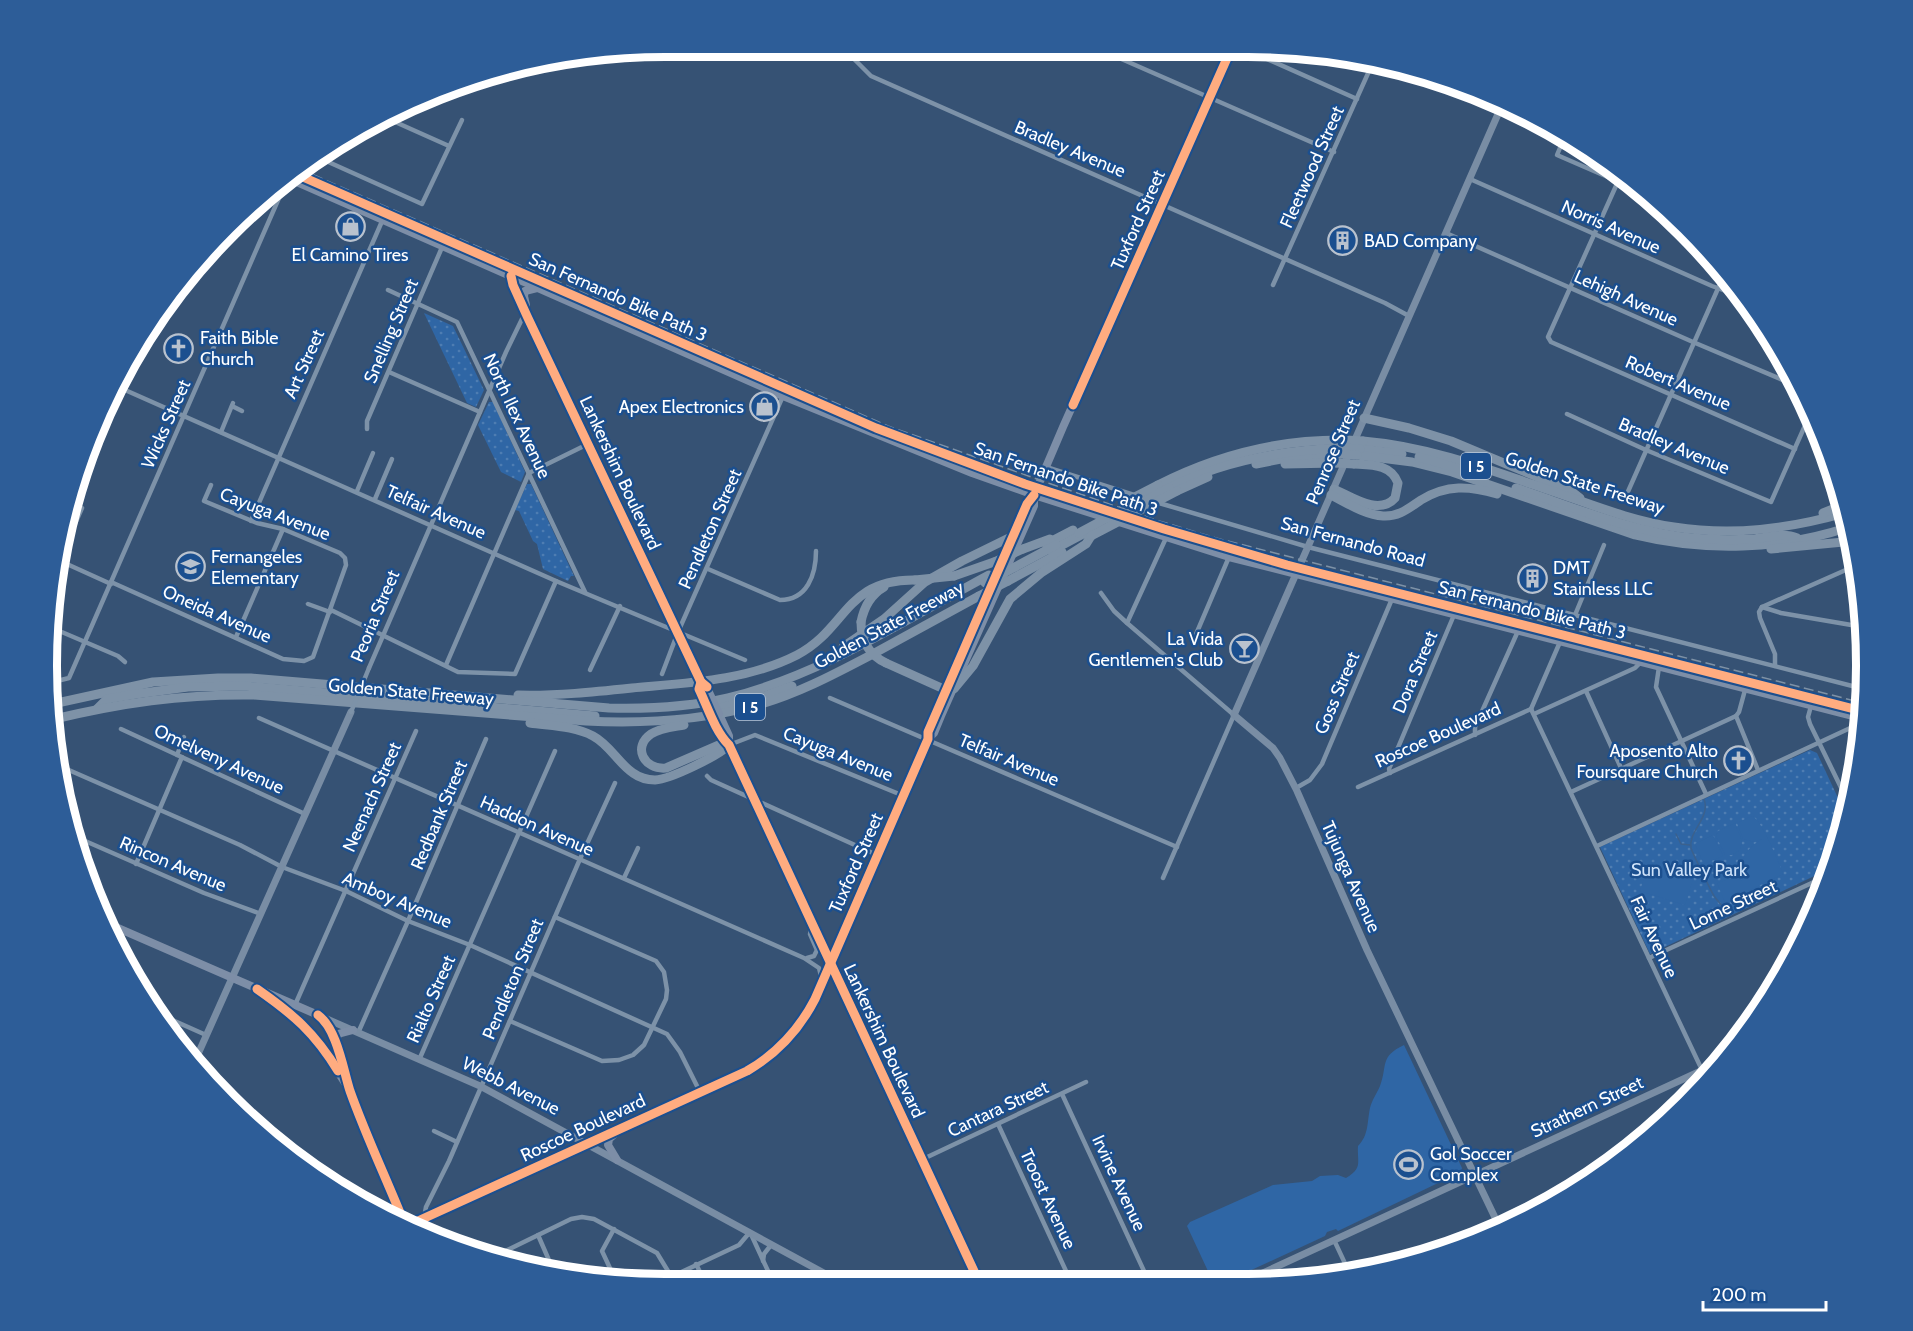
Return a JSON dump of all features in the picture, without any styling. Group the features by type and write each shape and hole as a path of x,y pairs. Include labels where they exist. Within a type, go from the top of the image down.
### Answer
{"highway":[{"path":"1365,418 1451,441 1571,491 1586,504"},
{"name":"Golden State Freeway","path":"58,703 153,682 251,678 598,708 640,709 699,703 752,691 806,671 1013,570 1167,488 1196,466 1235,454 1289,443 1359,451 1452,472 1654,540 1708,546 1742,546 1802,539 1840,529"},
{"name":"Golden State Freeway","path":"59,718 97,709 181,696 254,695 496,716 639,723 715,715 764,703 827,678 984,585 1167,488 1259,463 1341,450 1359,451 1393,444 1431,451 1632,519 1672,527 1717,531 1772,529 1837,515"},
{"path":"1359,451 1394,449 1438,459 1601,514 1659,530 1690,535 1758,536 1835,508"},
{"path":"1333,492 1374,506 1385,506 1395,498 1398,483 1392,472 1376,466 1359,451"},
{"path":"1359,451 1386,451 1443,463 1624,525 1650,531 1722,540 1790,535 1802,539"},
{"path":"1333,492 1367,512 1390,516 1401,513 1433,493 1448,488 1466,487 1566,512"},
{"path":"1078,534 1086,544 1041,573 1010,600 973,666 950,690 886,663 875,657 867,647 862,635 861,622 869,600 880,589 892,583 954,576 1023,549 1078,534"},
{"path":"1013,570 1078,534"},
{"path":"752,691 770,680 803,667 847,645 888,615 925,582 1013,536"},
{"path":"1742,546 1782,549 1843,543"},
{"path":"489,698 509,695 580,694 702,686 796,656 821,637 861,594 890,581 915,580"},
{"path":"80,697 92,699 176,685 248,683 606,714 670,713 733,701 796,681 826,668 984,585"},
{"path":"97,709 107,699 136,694 188,687 234,686 607,717 678,715 762,697 816,676 984,585"},
{"path":"60,722 69,720 79,713"},
{"path":"715,715 705,721 653,732 642,746 644,758 652,767 666,768 719,745 729,745"},
{"path":"496,716 588,734 608,747 631,772 646,780 672,775 722,752 729,745"}],"main road":[{"name":"Tuxford Street","path":"770,1057 804,1020 822,982 904,796 928,739 928,732 966,661 1034,506 1035,495 1046,466 1227,57"},
{"path":"297,181 783,396 972,473 1035,495 1229,557 1854,716"},
{"name":"Lankershim Boulevard","path":"511,276 527,316 678,632 721,728 722,738 729,745 975,1274"},
{"path":"527,316 524,293 528,289 538,288"},
{"name":"Tuxford Street","path":"950,690 966,644 1013,536 1027,504 1035,495"},
{"path":"966,644 969,648 965,657 966,661"},
{"path":"117,927 318,1015 327,1025 336,1044 351,1091 401,1213"},
{"path":"257,989 281,1005 311,1033 325,1050 351,1091"},
{"path":"336,1044 338,1034 355,1032"},
{"name":"Roscoe Boulevard","path":"417,1221 747,1071 770,1057"},
{"path":"617,1160 608,1142 621,1128"}],"street":[{"name":"Bradley Avenue","path":"854,57 871,76 1162,203 1385,303 1409,316"},
{"path":"1118,57 1334,152"},
{"path":"1265,57 1357,99"},
{"name":"Fleetwood Street","path":"1274,285 1370,70"},
{"name":"Penrose Street","path":"1163,878 1499,112"},
{"path":"326,161 422,204 462,120"},
{"path":"394,121 449,146"},
{"path":"1561,145 1557,154 1604,173"},
{"name":"Norris Avenue","path":"1470,179 1727,291"},
{"path":"1570,287 1617,183"},
{"name":"Wicks Street","path":"57,681 69,678 86,642 280,195"},
{"name":"Art Street","path":"251,521 382,219"},
{"name":"Lehigh Avenue","path":"1446,233 1785,381"},
{"name":"Snelling Street","path":"367,429 367,421 443,245"},
{"path":"1626,496 1720,283"},
{"name":"Robert Avenue","path":"1570,287 1548,337 1551,342 1794,449"},
{"name":"North Ilex Avenue","path":"388,290 457,322 585,592"},
{"name":"Peoria Street","path":"198,1055 334,751 480,412 522,319 527,316"},
{"path":"388,372 480,412"},
{"name":"Telfair Avenue","path":"124,389 556,581 745,660"},
{"name":"Pendleton Street","path":"662,674 678,632 708,569 783,396"},
{"path":"221,432 232,404 242,411"},
{"name":"Bradley Avenue","path":"1567,414 1771,502 1794,449"},
{"path":"1794,449 1806,424"},
{"path":"446,665 529,473 588,444"},
{"path":"357,491 371,455"},
{"path":"375,499 392,459"},
{"name":"San Fernando Road","path":"1046,466 1124,492 1308,547 1855,687"},
{"name":"Cayuga Avenue","path":"211,485 204,501 251,521 283,529 340,553 345,558 346,565 331,611"},
{"path":"74,527 82,508 78,506"},
{"path":"236,638 283,529"},
{"path":"1127,624 1166,538"},
{"path":"1575,615 1604,545"},
{"path":"708,569 780,600 789,600 799,596 805,589 816,563 816,551"},
{"path":"1194,639 1229,557"},
{"name":"Oneida Avenue","path":"66,563 283,659 304,661 313,657 331,611"},
{"path":"1775,666 1775,654 1760,618 1759,612 1762,607 1848,569"},
{"path":"308,604 331,611 458,672 515,674 556,581"},
{"name":"Tujunga Avenue","path":"1101,593 1127,624 1273,748 1281,759 1296,788 1343,898 1496,1221"},
{"name":"Goss Street","path":"1296,788 1310,780 1322,764 1392,599"},
{"path":"590,670 620,606"},
{"path":"1762,607 1781,613 1855,626"},
{"name":"Dora Street","path":"1390,773 1389,769 1454,615"},
{"path":"58,630 118,656 125,662"},
{"path":"1474,735 1475,727 1518,631"},
{"path":"1533,712 1560,642"},
{"name":"Roscoe Boulevard","path":"1358,788 1474,735 1586,691 1635,669 1640,663"},
{"path":"1659,668 1656,687 1706,794"},
{"path":"1570,792 1736,716 1745,690"},
{"path":"1586,691 1621,768"},
{"name":"Telfair Avenue","path":"830,698 1177,847"},
{"path":"1811,706 1809,721 1843,790"},
{"name":"Fair Avenue","path":"1533,712 1702,1070"},
{"path":"1736,716 1758,770"},
{"name":"Haddon Avenue","path":"259,718 804,958 819,968 822,972 822,982"},
{"path":"1597,846 1853,727"},
{"name":"Omelveny Avenue","path":"121,729 305,814"},
{"name":"Neenach Street","path":"295,1005 416,731"},
{"name":"Cayuga Avenue","path":"729,745 755,735 904,796"},
{"path":"136,864 180,756 184,737"},
{"name":"Redbank Street","path":"355,1032 408,921 486,739"},
{"name":"Rialto Street","path":"419,1060 555,751"},
{"name":"Amboy Avenue","path":"66,768 240,845 282,867 346,891 408,921 470,945 667,1034 675,1043 700,1092"},
{"path":"707,776 755,801 877,855"},
{"name":"Pendleton Street","path":"424,1218 426,1207 457,1143 480,1086 615,783"},
{"name":"Rincon Avenue","path":"83,840 261,914"},
{"path":"624,879 638,848"},
{"name":"Lorne Street","path":"1649,958 1816,881"},
{"path":"510,1021 602,1061 619,1060 633,1056 644,1045 666,999 667,990 660,965 656,961 555,917"},
{"path":"804,958 811,958 817,950 810,934 812,925"},
{"name":"Webb Avenue","path":"318,1015 480,1086 825,1274"},
{"path":"171,1019 207,1035"},
{"name":"Strathern Street","path":"1267,1274 1334,1240 1702,1070"},
{"name":"Cantara Street","path":"921,1160 1086,1082"},
{"name":"Irvine Avenue","path":"1062,1094 1145,1274"},
{"name":"Troost Avenue","path":"999,1124 1067,1274"},
{"path":"434,1131 457,1143"},
{"path":"504,1252 571,1219 582,1217 594,1219 657,1253 670,1274"},
{"path":"611,1272 602,1251 614,1229"},
{"path":"675,1274 739,1245 750,1232 769,1274"},
{"path":"538,1235 550,1263"},
{"path":"1334,1240 1346,1266"},
{"path":"763,1261 764,1254 771,1245"},
{"path":"696,1264 701,1274"}],"green space":[{"path":"424,313 453,326 484,390 476,407 467,403"},
{"path":"489,402 493,402 525,472 521,482 501,472 478,425"},
{"path":"527,484 531,484 574,576 571,576 568,581 543,569 537,544 533,541 519,511 515,510"},
{"name":"Sun Valley Park","path":"1810,750 1817,753 1840,802 1819,874 1650,954 1600,847"},
{"path":"1752,816 1765,833 1783,874 1728,903 1725,902 1717,883 1735,877 1742,881 1741,867 1744,856 1762,839 1754,842 1743,839 1737,823"},
{"path":"1735,823 1742,841 1740,850 1732,855 1725,855 1716,836 1718,831"},
{"path":"1713,835 1723,856 1704,864 1695,844"},
{"path":"1649,862 1694,876 1685,905 1640,891"},
{"name":"Gol Soccer Complex","path":"1404,1045 1462,1168 1461,1172 1338,1231 1336,1229 1327,1232 1325,1236 1243,1274 1209,1274 1187,1226 1190,1222 1273,1185 1312,1181 1320,1176 1338,1175 1346,1178 1355,1171 1358,1146 1366,1133 1373,1099 1380,1086 1386,1062 1396,1049"}],"waterway":[{"path":"1704,799 1704,812 1693,836 1691,848 1714,896 1728,915"},
{"path":"1676,834 1681,844 1690,845"}],"railway":[{"path":"309,173 888,426 1156,520 1216,538 1855,701"}],"cycle path":[{"path":"1073,405 1228,57"},
{"name":"San Fernando Bike Path 3","path":"303,177 876,428 1025,484 1164,529 1287,565 1855,709"},
{"path":"511,276 527,316 701,682 707,687"},
{"path":"418,1221 747,1071 768,1057 795,1031 815,999 1027,504 1034,495"},
{"path":"701,682 699,689 712,719 729,745 975,1274"},
{"path":"257,989 282,1007 312,1035 338,1071"},
{"path":"318,1015 325,1021 335,1039 356,1108 400,1213"}],"place":[{"name":"El Camino Tires","path":"350,226"},
{"name":"BAD Company","path":"1343,241"},
{"name":"Faith Bible Church","path":"179,348"},
{"name":"Apex Electronics","path":"765,407"},
{"name":"Fernangeles Elementary","path":"190,567"},
{"name":"DMT Stainless LLC","path":"1532,578"},
{"name":"La Vida Gentlemen's Club","path":"1244,649"},
{"name":"Aposento Alto Foursquare Church","path":"1739,761"},
{"name":"Gol Soccer Complex","path":"1409,1164"}]}
